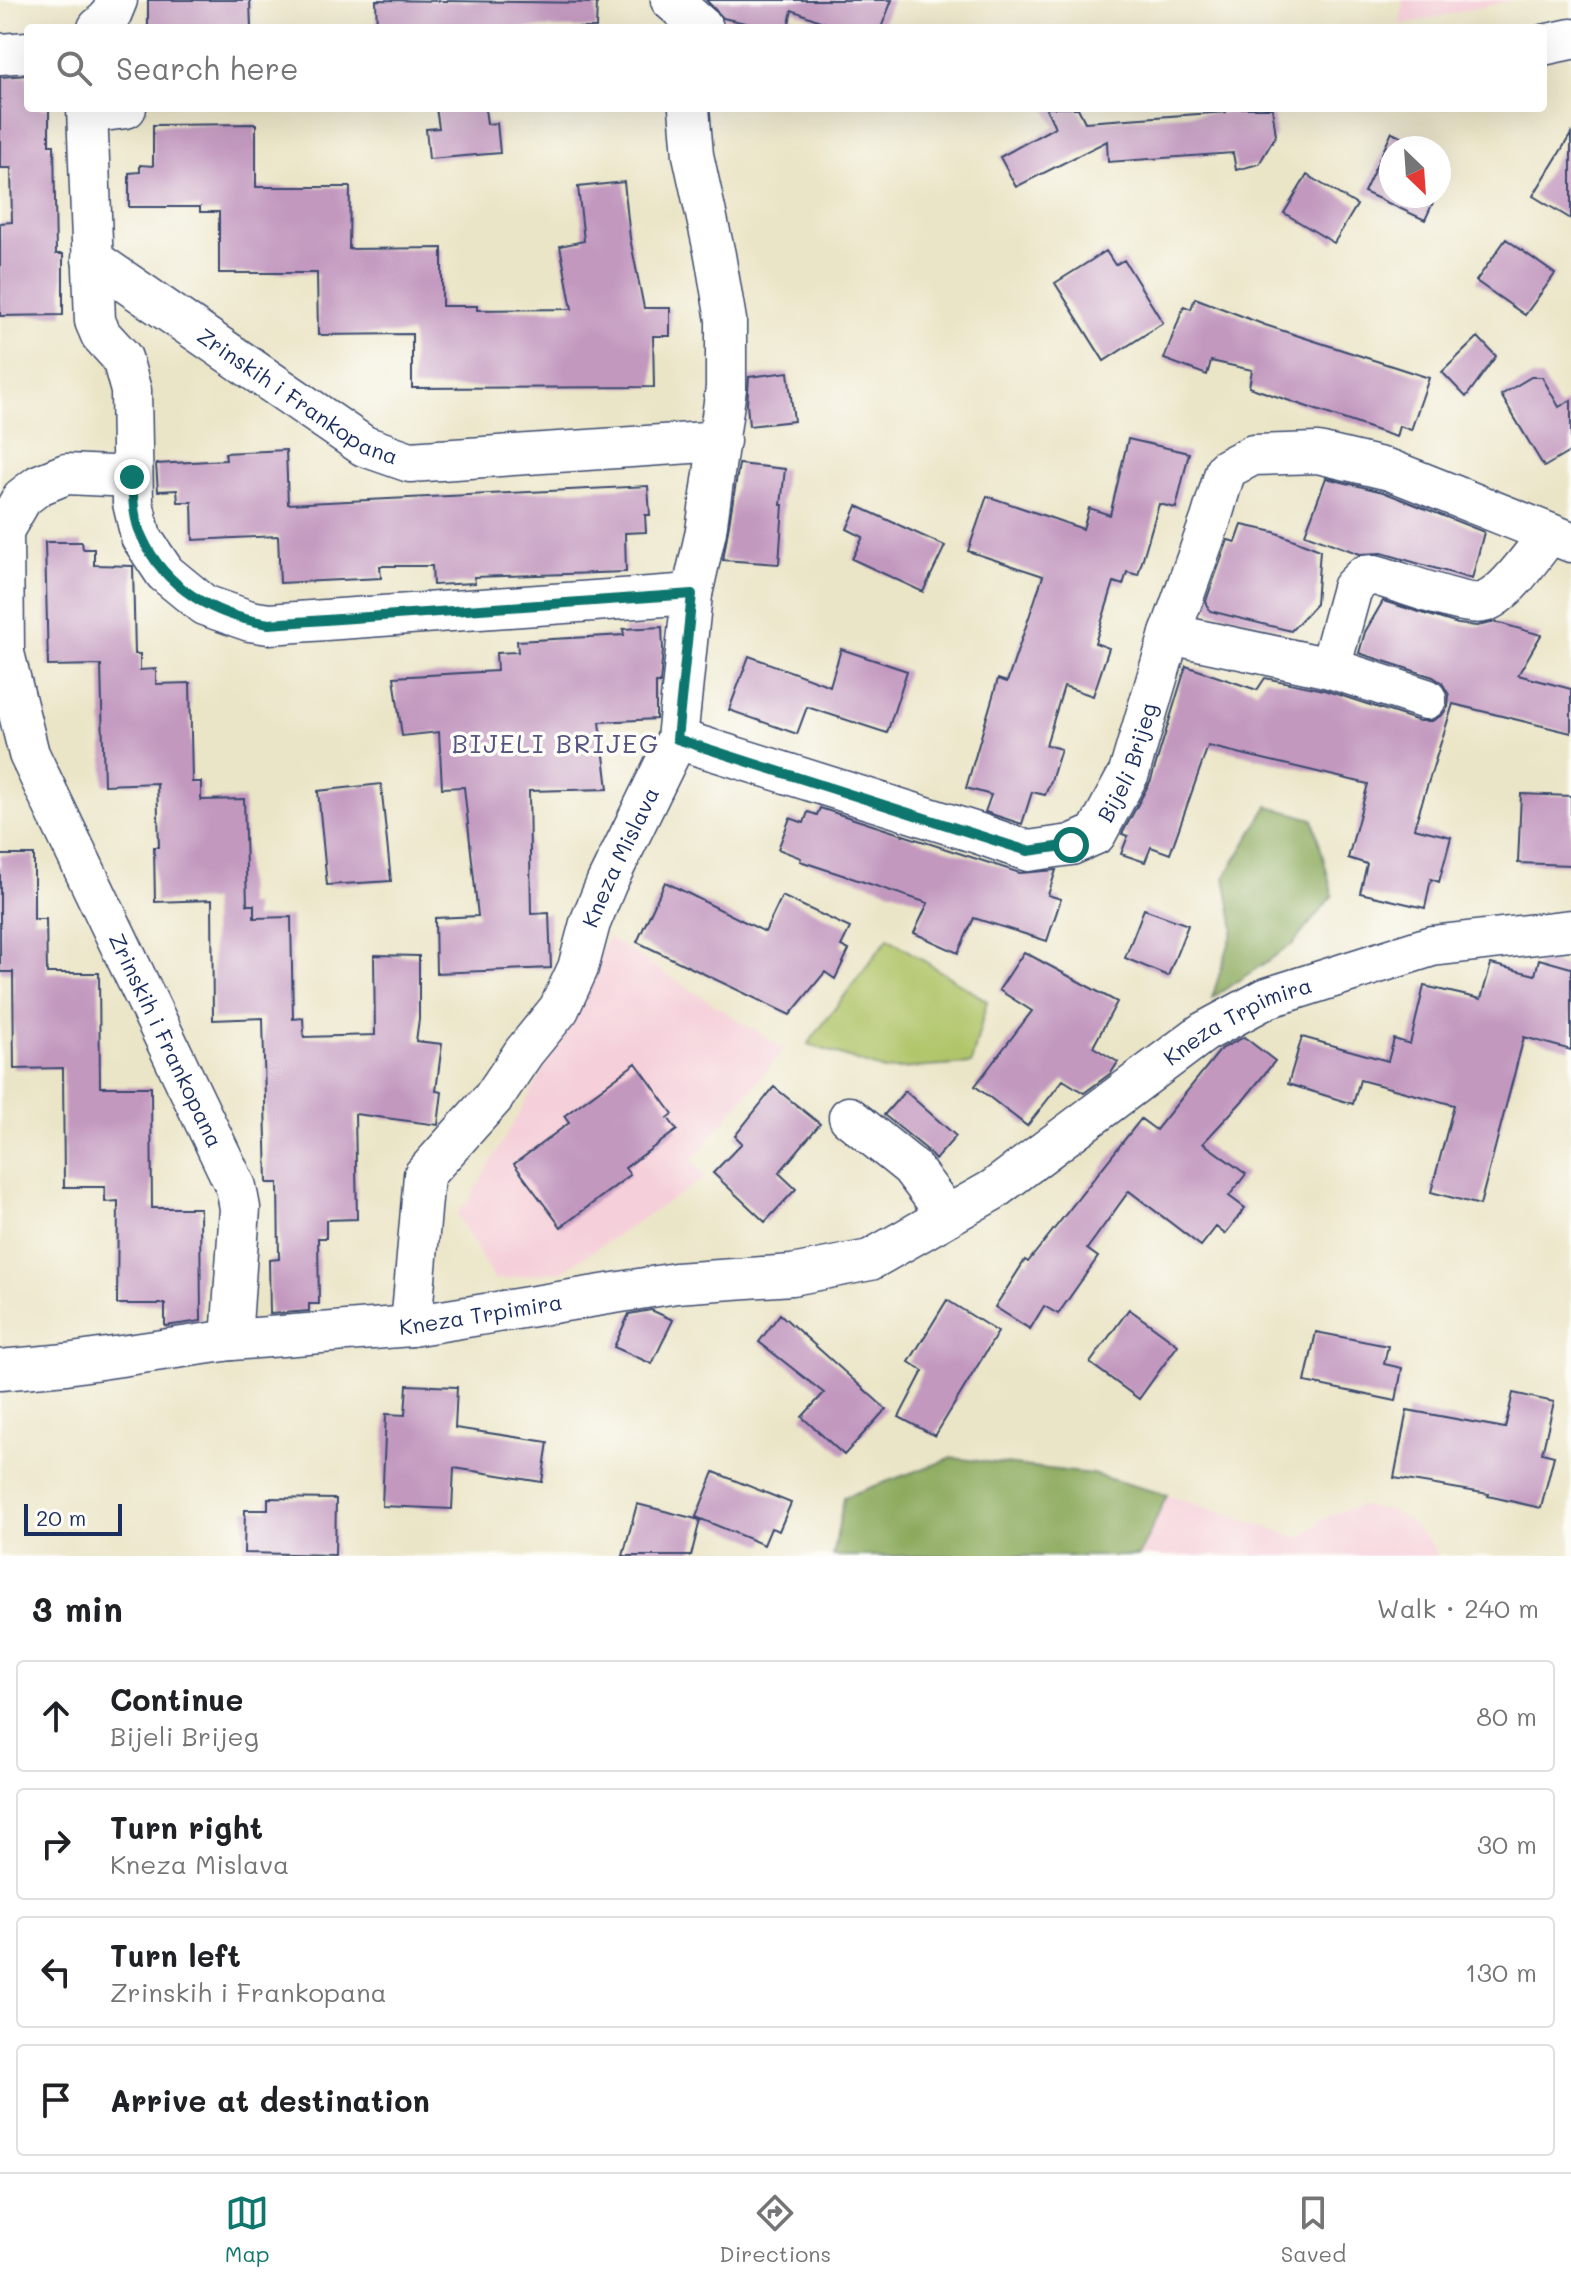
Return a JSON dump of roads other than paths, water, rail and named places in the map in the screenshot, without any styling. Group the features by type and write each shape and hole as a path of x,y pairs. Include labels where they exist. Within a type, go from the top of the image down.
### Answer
{"street":[{"path":"102,24 110,17 117,0"},
{"path":"1547,44 1571,39"},
{"path":"0,54 24,52"},
{"path":"100,112 92,259 95,321 101,335 122,358 131,391 133,503 141,537 165,573 204,605 250,621 269,624 692,594"},
{"name":"Kneza Mislava","path":"411,1326 424,1175 493,1098 524,1052 559,1009 578,968 590,923 607,882 677,739 692,594 720,441 726,388 726,320 693,155 689,112"},
{"name":"Zrinskih i Frankopana","path":"92,259 364,446 410,462 720,441"},
{"name":"Bijeli Brijeg","path":"677,739 1028,851 1071,845 1096,834 1129,773 1170,634 1226,469 1253,455 1318,453 1390,470 1560,538"},
{"name":"Zrinskih i Frankopana","path":"132,477 66,474 39,485 22,498 3,531 4,653 15,758 236,1187 240,1208 231,1340"},
{"path":"1330,668 1352,588 1364,576 1375,575 1458,601 1482,604 1499,595 1560,538"},
{"path":"1170,634 1330,668 1426,699"},
{"name":"Kneza Trpimira","path":"0,1370 66,1364 231,1340 411,1326 676,1283 792,1275 870,1260 993,1190 1204,1032 1267,998 1432,946 1571,930"},
{"path":"849,1117 911,1167 947,1215"}],"district":[{"name":"BIJELI BRIJEG","path":"556,744"}]}
